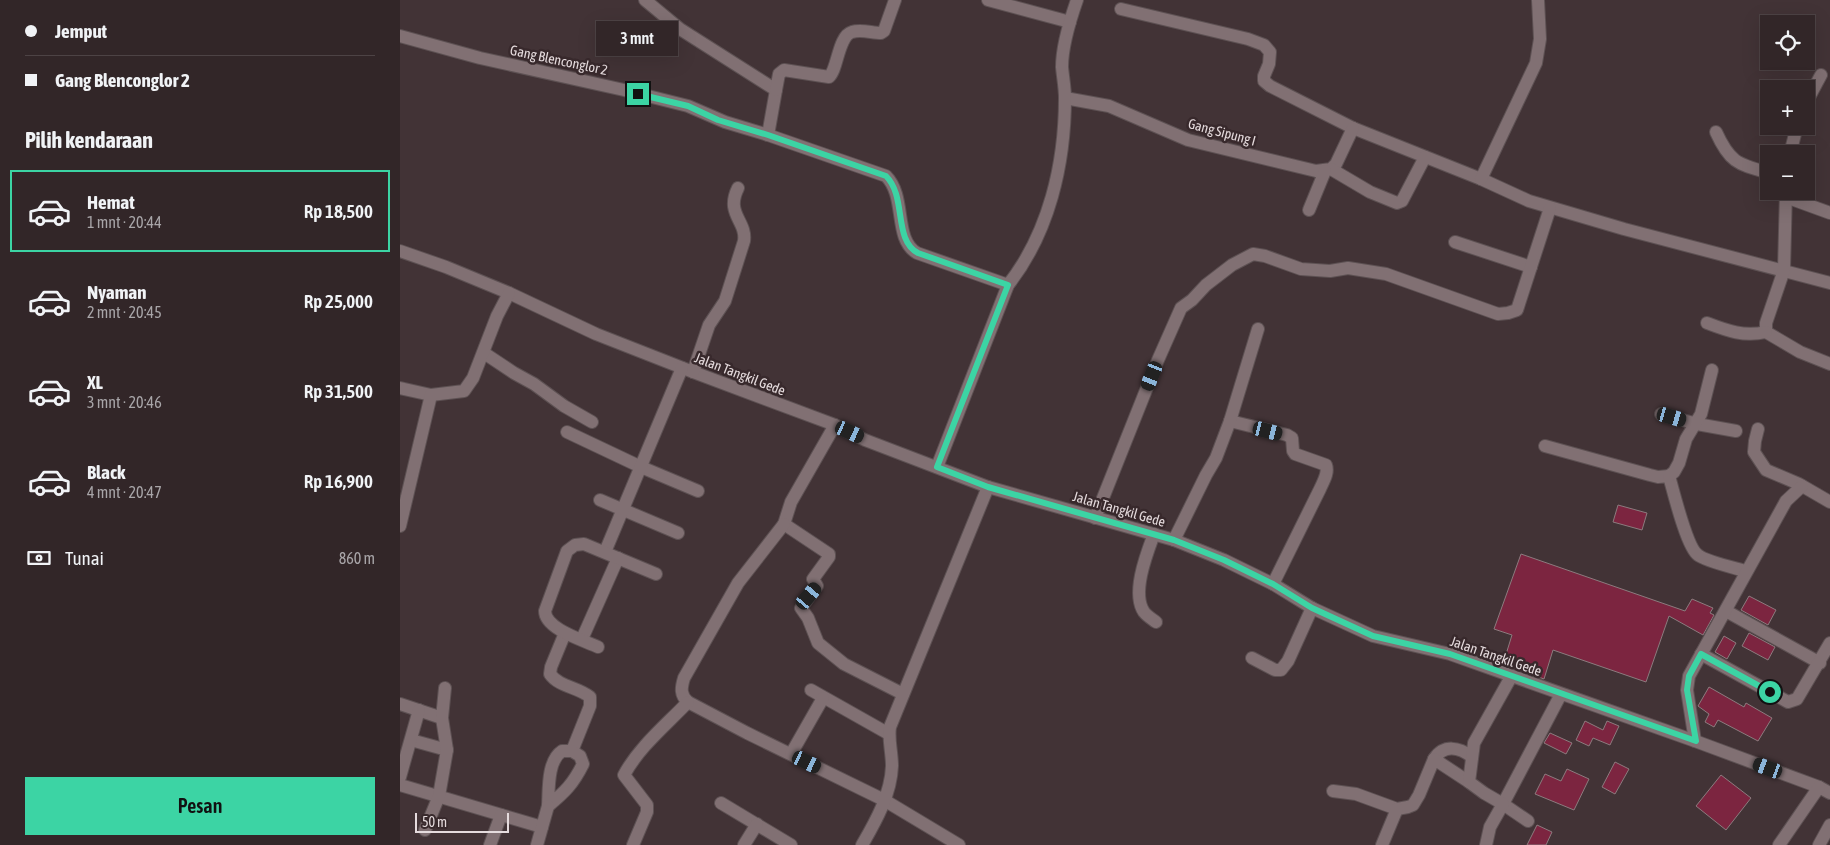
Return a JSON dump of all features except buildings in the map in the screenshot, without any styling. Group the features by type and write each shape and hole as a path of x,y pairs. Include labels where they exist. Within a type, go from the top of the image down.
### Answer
{"street":[{"path":"645,0 680,29 776,90"},
{"path":"768,135 779,74 784,70 828,77 832,75 838,54 847,35 858,31 880,33 884,31 895,0"},
{"path":"988,0 1070,22"},
{"path":"937,467 1008,285 1018,272 1039,232 1057,180 1061,157 1065,98 1062,65 1076,0"},
{"path":"1481,179 1536,63 1540,39 1538,0"},
{"path":"1121,9 1248,39 1264,45 1270,52 1264,81 1270,86 1353,128 1481,179 1529,201 1830,283"},
{"name":"Gang Blenconglor 2","path":"400,36 480,58 697,109 718,120 768,135 886,176 893,183 899,202 905,241 910,249 1008,285"},
{"path":"1815,86 1821,75"},
{"name":"Gang Sipung I","path":"1065,98 1109,106 1201,144 1316,171 1328,170"},
{"path":"1309,210 1328,170 1336,164 1353,128"},
{"path":"1716,132 1723,148 1735,161 1743,166 1760,171"},
{"path":"1328,170 1370,192 1397,203 1402,201 1426,157"},
{"path":"605,552 641,467 709,325 725,301 745,235 734,209 735,195 738,188"},
{"path":"1766,332 1766,323 1784,270 1786,200"},
{"path":"1800,200 1830,213"},
{"path":"1095,518 1158,360 1181,308 1192,300 1206,285 1241,259 1252,254 1265,256 1301,269 1330,271 1348,268 1368,270 1386,274 1498,314 1508,313 1517,310 1550,208"},
{"path":"1455,242 1531,266"},
{"name":"Jalan Tangkil Gede","path":"400,251 446,267 509,293 596,334 835,425 865,440 988,487 1174,540 1224,560 1273,584 1312,608 1373,636 1450,654 1696,741 1825,790"},
{"path":"400,388 431,395 464,391 473,378 509,293"},
{"path":"1707,323 1742,334 1766,332 1800,352 1830,364"},
{"path":"1174,540 1216,458 1230,421 1258,329"},
{"path":"484,353 534,384 564,406 592,422"},
{"path":"1545,446 1658,477 1669,476 1679,464 1689,432 1697,424 1712,370"},
{"path":"400,526 431,395"},
{"path":"1661,414 1697,424 1736,431"},
{"path":"1230,421 1287,435 1292,438 1293,451 1296,454 1326,466 1327,469 1320,490 1273,584"},
{"path":"835,425 791,502 784,524 738,583 684,678 682,692 688,702 884,800 959,845"},
{"path":"1758,429 1754,452 1761,466 1768,472 1829,500"},
{"path":"567,432 641,467 698,491"},
{"path":"1669,476 1686,531 1697,555 1746,571"},
{"path":"1696,741 1687,690 1689,676 1786,501 1802,486"},
{"path":"862,845 884,800 892,776 889,734 903,694 988,487"},
{"path":"600,500 678,533"},
{"path":"784,524 829,554 829,557 813,580 817,586 800,607 809,620 818,643 844,664 903,694"},
{"path":"1154,534 1141,572 1139,586 1140,604 1144,612 1156,622"},
{"path":"598,647 565,633 548,621 545,616 545,611 567,550 575,545 584,544 656,574"},
{"path":"582,639 618,558"},
{"path":"1252,658 1274,670 1281,670 1288,661 1312,608"},
{"path":"1726,611 1820,663"},
{"path":"565,633 550,674 554,680 590,697 590,706 572,752"},
{"path":"1701,654 1788,702 1798,699 1820,663 1830,642"},
{"path":"1469,782 1474,743 1511,677"},
{"path":"425,830 439,796 447,750 442,718 445,688"},
{"path":"811,690 889,734"},
{"path":"1486,845 1490,827 1561,694"},
{"path":"791,754 823,698"},
{"path":"632,845 647,812 647,806 624,775 631,762 646,744 688,702"},
{"path":"400,704 442,718"},
{"path":"400,777 406,747 420,710"},
{"path":"406,747 447,750"},
{"path":"1333,791 1356,794 1397,809 1413,805 1438,753 1448,748 1460,750 1472,758"},
{"path":"536,845 548,806 551,773 556,758 562,751 572,752 580,756 582,764 574,781 565,792 548,806"},
{"path":"1434,759 1528,821"},
{"path":"400,785 542,827"},
{"path":"1780,845 1825,790"},
{"path":"721,803 791,845"},
{"path":"1382,845 1397,809"},
{"path":"490,845 501,815"},
{"path":"744,845 757,824"},
{"path":"1819,845 1829,829"}],"route":[{"path":"638,94 688,106 718,120 768,135 886,176 893,183 899,202 905,241 910,249 1008,285 937,467 988,487 1174,540 1224,560 1273,584 1312,608 1373,636 1450,654 1696,741 1687,690 1689,676 1701,654 1770,692"}]}
